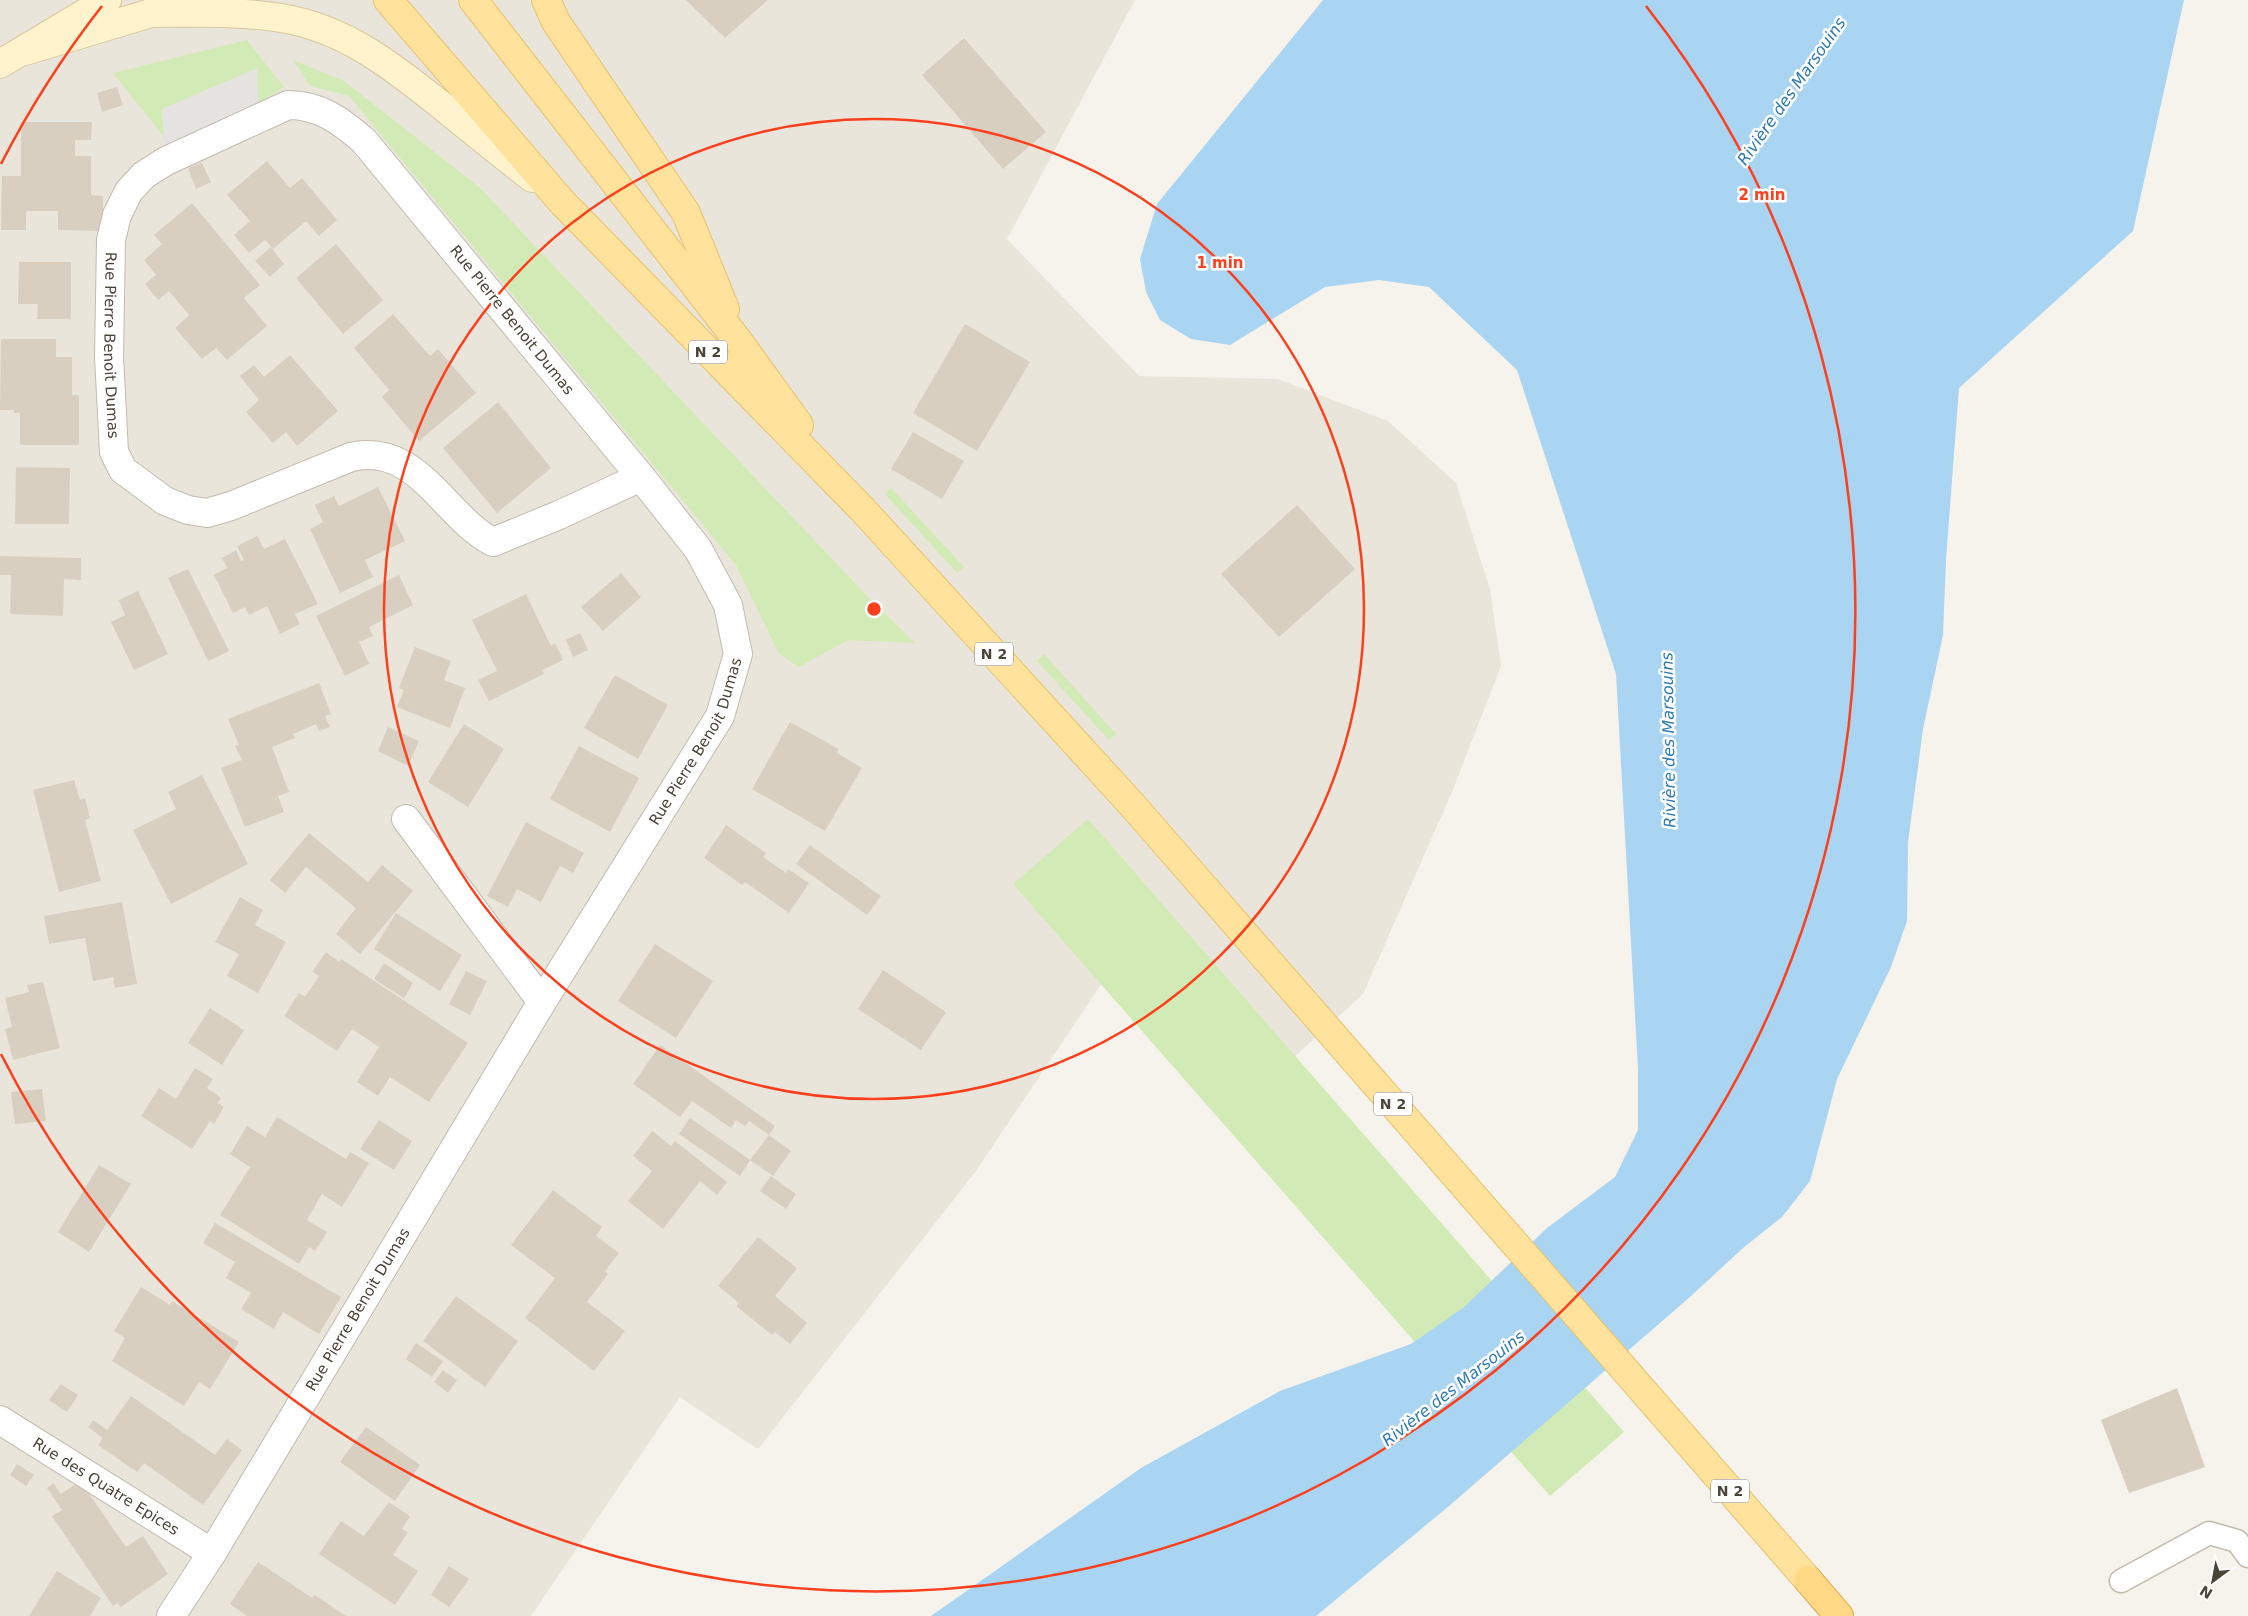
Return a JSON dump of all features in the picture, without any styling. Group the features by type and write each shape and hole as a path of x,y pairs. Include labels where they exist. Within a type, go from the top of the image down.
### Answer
{"highway":[{"path":"1808,1580 1832,1616"},
{"name":"N 2","path":"1808,1580 1839,1616"}],"main road":[{"path":"0,64 107,0"},
{"path":"25,50 152,13 183,0"},
{"name":"N 2","path":"388,0 562,202 854,502 1134,807 1808,1580"},
{"name":"N 2","path":"473,0 739,342 854,502"},
{"path":"546,0 556,22 686,213 739,342"},
{"path":"152,13 224,12 281,18 310,25 341,36 377,56 404,76 562,202"}],"street":[{"name":"Rue Pierre Benoit Dumas","path":"171,1616 212,1553 542,1002 720,716 738,654 728,605 698,549 641,477 364,140 328,114 302,105 288,105 209,140 166,161 144,175 130,191 117,215 111,240 109,357 114,452 123,470 165,501 188,510 207,513 231,506 352,457 365,454 401,462 421,476 479,535 493,542 559,515 641,477"},
{"path":"406,818 542,1002"},
{"name":"Rue des Quatre Epices","path":"0,1420 212,1553"}],"lane":[{"path":"2121,1581 2209,1533 2237,1542 2248,1556"}],"shaded area":[{"path":"0,0 1135,0 1007,239 1139,376 1278,379 1388,421 1456,483 1490,589 1501,666 1452,792 1363,994 1291,1060 1153,907 976,1171 758,1449 680,1397 531,1616 0,1616"},
{"path":"258,68 258,118 166,161 162,109"}],"green space":[{"path":"247,40 284,87 258,103 258,68 162,109 164,137 113,73"},
{"path":"293,60 344,81 479,187 871,600 915,643 848,640 799,667 779,654 736,565 349,96 310,86"},
{"path":"891,488 964,567 957,573 885,494"},
{"path":"1044,654 1116,734 1109,740 1037,661"},
{"path":"1088,819 1624,1432 1550,1496 1013,884"}],"water":[{"name":"Rivière des Marsouins","path":"1323,0 2184,0 2133,231 1959,388 1946,559 1943,635 1923,729 1908,842 1907,921 1891,967 1837,1079 1810,1181 1782,1217 1743,1248 1691,1296 1449,1506 1316,1616 931,1616 1141,1468 1280,1391 1411,1344 1463,1308 1547,1228 1615,1177 1638,1130 1638,1069 1616,674 1517,370 1429,287 1379,280 1325,287 1230,345 1191,339 1160,320 1146,292 1140,259 1157,204"}],"building":[{"path":"686,0 768,0 725,38"},
{"path":"964,38 1046,132 1003,169 922,75"},
{"path":"117,87 123,105 102,112 97,93"},
{"path":"21,122 92,122 91,140 75,140 75,156 91,156 91,195 103,196 103,231 58,230 58,211 26,211 26,230 1,230 2,176 21,176"},
{"path":"267,161 290,188 302,178 337,220 319,236 306,221 273,249 265,240 249,253 234,235 250,221 227,195"},
{"path":"202,163 211,182 196,189 188,168"},
{"path":"192,203 260,285 244,298 267,326 227,360 216,348 202,359 175,328 189,315 169,291 158,300 145,284 156,275 144,260 162,244 154,235"},
{"path":"336,244 383,300 343,334 296,278"},
{"path":"271,247 284,264 270,277 255,261"},
{"path":"19,262 71,262 71,319 37,319 38,304 18,304"},
{"path":"393,314 430,356 438,349 476,393 419,441 382,397 389,390 354,348"},
{"path":"965,324 1030,362 977,451 913,413"},
{"path":"1,339 56,339 56,357 72,357 72,395 79,395 79,445 20,445 20,413 14,413 14,410 0,410"},
{"path":"290,355 338,411 297,446 286,432 273,443 246,412 259,400 240,376 254,365 264,377"},
{"path":"498,402 551,468 497,513 443,448"},
{"path":"913,432 964,461 942,499 891,469"},
{"path":"16,467 70,468 69,524 15,524"},
{"path":"378,487 405,541 365,560 373,577 340,593 310,529 323,522 315,505 334,496 339,506"},
{"path":"1297,505 1355,569 1279,637 1221,574"},
{"path":"257,536 264,549 285,539 318,604 295,614 300,624 280,634 267,606 249,615 245,607 233,613 214,575 227,568 222,558 236,550 241,561 244,560 237,546"},
{"path":"0,556 81,558 81,580 64,579 63,616 10,614 11,575 0,575"},
{"path":"188,569 229,651 208,661 168,578"},
{"path":"621,573 641,597 603,631 581,607"},
{"path":"399,575 413,605 369,627 373,636 359,642 369,664 345,676 316,616"},
{"path":"138,591 168,654 134,670 111,622 125,615 119,600"},
{"path":"526,594 551,646 555,643 563,660 542,670 544,674 489,701 478,680 497,671 472,620"},
{"path":"580,633 588,650 573,657 566,640"},
{"path":"415,647 451,661 444,680 465,688 450,728 397,707 404,690 399,688"},
{"path":"615,675 668,705 638,759 584,728"},
{"path":"319,683 331,714 325,716 330,727 319,731 316,724 293,734 295,738 272,747 289,792 278,796 284,812 245,827 221,768 242,760 235,746 239,745 228,719"},
{"path":"790,722 839,749 837,753 862,768 825,831 752,789"},
{"path":"464,724 504,749 468,807 428,782"},
{"path":"388,727 419,741 408,766 378,751"},
{"path":"579,746 639,778 610,832 550,799"},
{"path":"202,775 248,864 171,904 133,830 176,809 168,792"},
{"path":"74,780 80,800 85,798 90,818 85,820 101,881 59,892 33,790"},
{"path":"526,822 584,853 573,873 560,866 541,902 517,889 508,907 487,896"},
{"path":"726,825 766,853 763,857 786,873 788,869 809,883 789,913 745,882 742,885 704,858"},
{"path":"309,833 368,882 382,865 413,891 360,954 336,934 356,908 306,867 285,893 270,880"},
{"path":"810,845 881,896 867,915 796,864"},
{"path":"240,897 263,910 255,925 286,942 258,993 227,976 239,954 215,942"},
{"path":"122,902 137,984 115,988 113,977 93,981 85,938 49,944 44,916"},
{"path":"396,913 462,955 440,991 374,949"},
{"path":"655,944 713,981 676,1038 618,1001"},
{"path":"326,952 339,962 341,959 468,1043 429,1102 390,1077 378,1096 357,1082 379,1047 352,1029 337,1051 284,1016 299,993 305,997 319,976 312,972"},
{"path":"384,963 413,983 404,998 374,979"},
{"path":"883,970 946,1012 921,1050 858,1009"},
{"path":"466,971 487,981 470,1015 449,1004"},
{"path":"43,982 60,1048 13,1060 5,1029 12,1027 5,998 29,992 27,985"},
{"path":"210,1008 244,1030 222,1065 188,1043"},
{"path":"660,1045 775,1126 769,1135 749,1121 745,1126 736,1120 731,1128 692,1101 680,1117 633,1084"},
{"path":"195,1068 213,1079 207,1088 221,1098 218,1103 224,1107 214,1124 210,1121 192,1149 141,1116 159,1088 176,1099"},
{"path":"42,1089 46,1121 15,1124 11,1092"},
{"path":"277,1117 346,1159 350,1152 369,1163 342,1207 322,1194 307,1220 327,1232 315,1251 309,1247 299,1264 220,1215 250,1167 230,1154 247,1126 265,1137"},
{"path":"690,1118 750,1160 740,1176 679,1134"},
{"path":"379,1120 412,1141 394,1170 360,1149"},
{"path":"652,1131 671,1146 675,1141 727,1182 717,1195 700,1181 663,1229 628,1201 652,1171 633,1156"},
{"path":"769,1135 791,1151 773,1176 750,1160"},
{"path":"99,1165 131,1184 89,1252 58,1232"},
{"path":"771,1176 796,1194 786,1209 760,1191"},
{"path":"553,1190 602,1227 596,1236 619,1253 605,1271 608,1274 587,1302 625,1331 594,1371 525,1318 555,1278 511,1245"},
{"path":"215,1223 341,1297 319,1334 283,1312 274,1329 241,1309 251,1293 226,1278 235,1262 203,1243"},
{"path":"758,1237 797,1268 775,1296 807,1323 790,1344 775,1332 772,1335 736,1306 739,1303 718,1286"},
{"path":"141,1287 170,1305 172,1301 239,1342 210,1389 199,1382 184,1406 112,1361 125,1338 114,1331"},
{"path":"456,1296 518,1341 485,1387 423,1341"},
{"path":"416,1343 443,1361 432,1377 406,1359"},
{"path":"443,1370 457,1380 448,1393 434,1382"},
{"path":"61,1384 78,1395 67,1412 49,1400"},
{"path":"2177,1388 2205,1467 2129,1493 2101,1420"},
{"path":"131,1396 215,1455 227,1439 242,1450 203,1505 144,1463 137,1472 98,1445 103,1438 88,1427 93,1420 107,1430"},
{"path":"366,1427 420,1465 395,1501 340,1462"},
{"path":"17,1464 34,1475 26,1486 10,1475"},
{"path":"80,1481 126,1547 143,1536 168,1574 121,1607 117,1603 113,1606 52,1516 62,1510 47,1488 53,1483 61,1494"},
{"path":"389,1502 410,1516 402,1529 408,1532 393,1555 418,1571 395,1605 319,1554 341,1521 364,1536"},
{"path":"258,1562 312,1598 315,1595 346,1616 247,1616 230,1604"},
{"path":"449,1566 469,1579 449,1607 431,1595"},
{"path":"57,1571 101,1598 90,1616 29,1616"}]}
